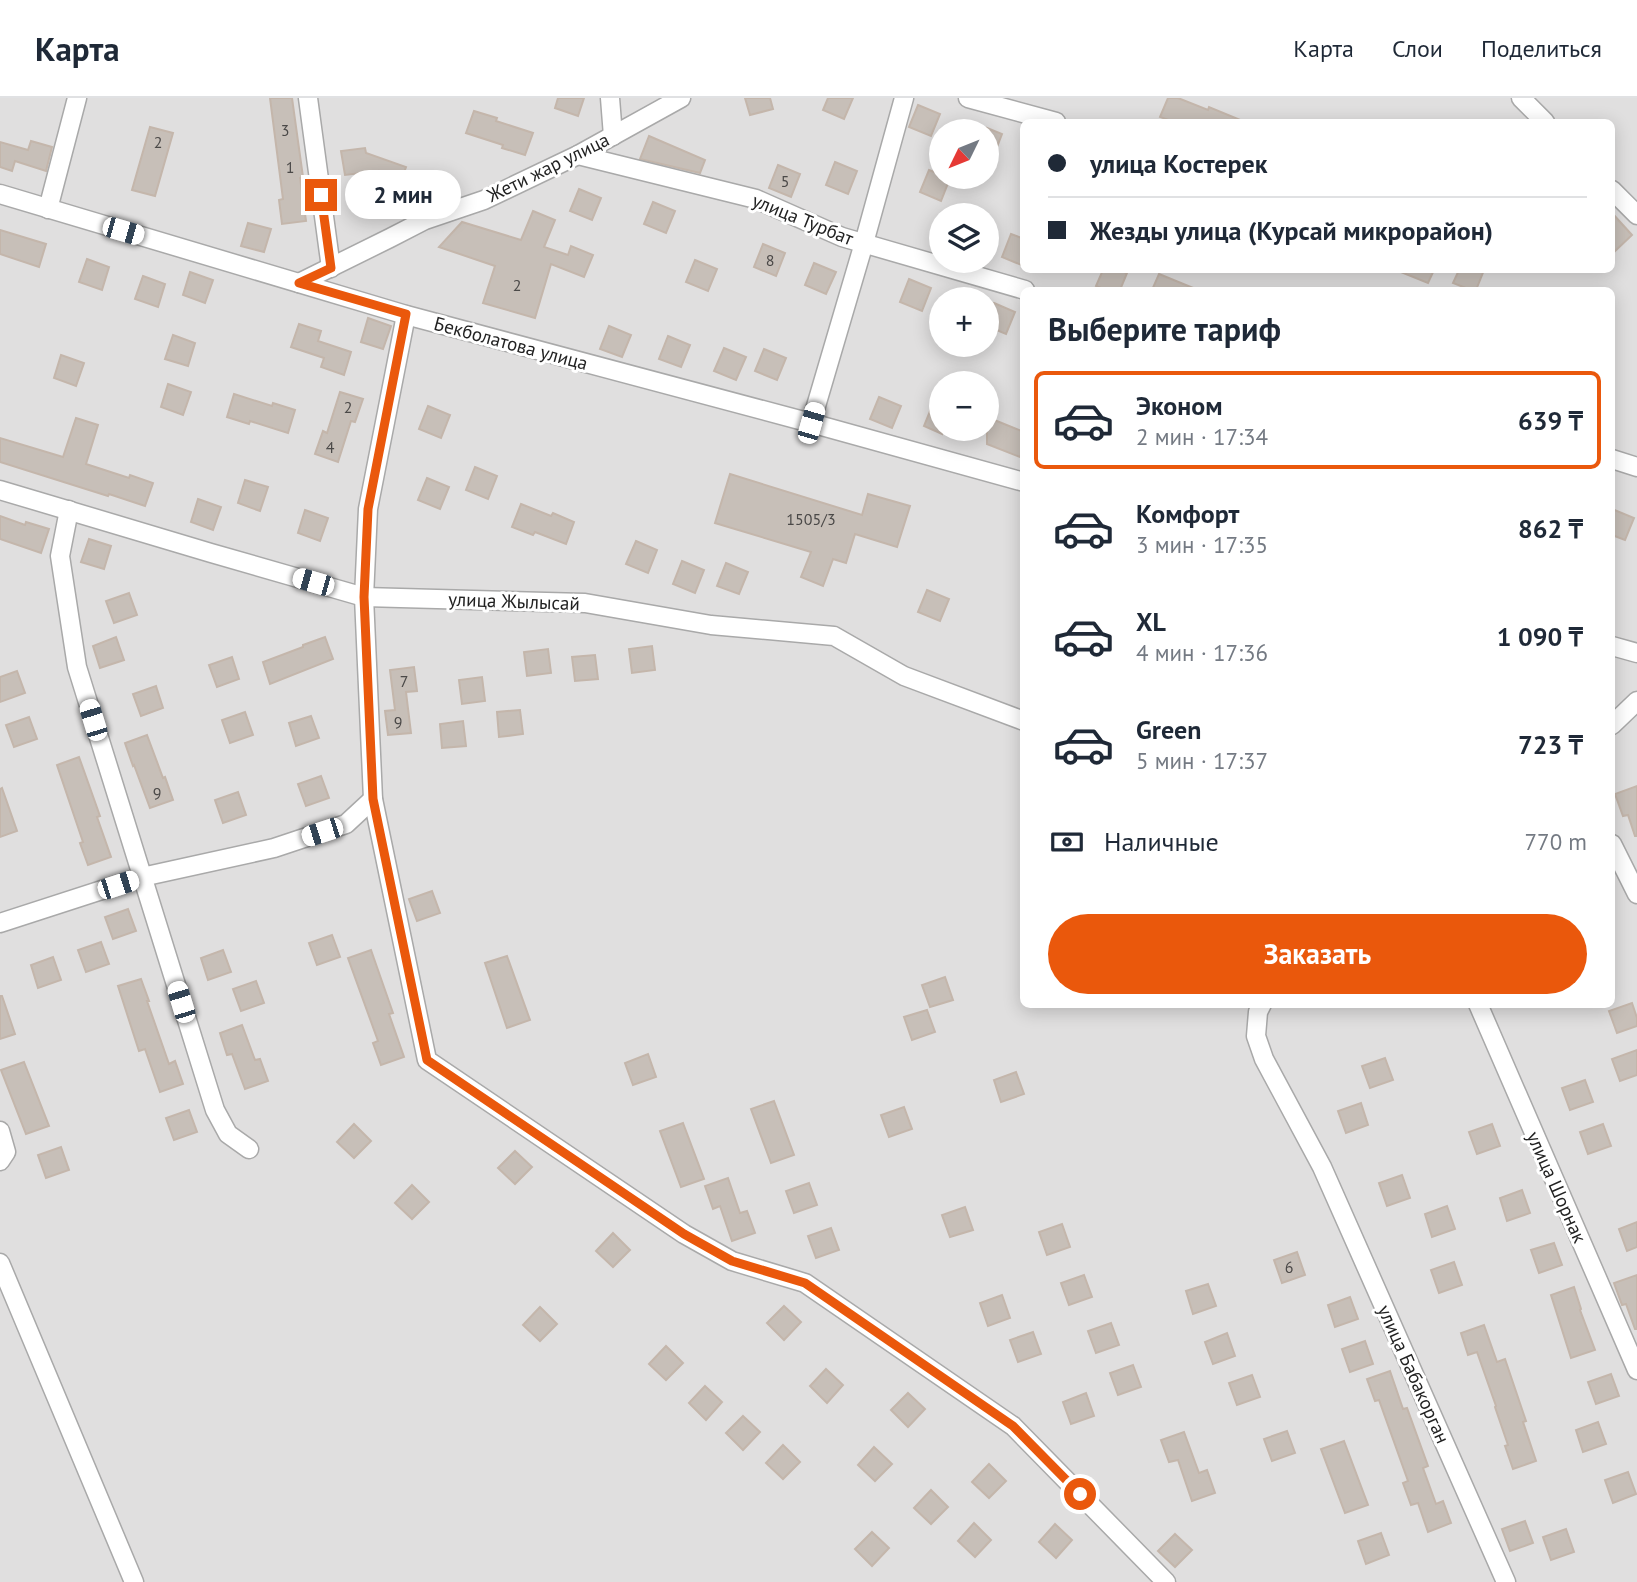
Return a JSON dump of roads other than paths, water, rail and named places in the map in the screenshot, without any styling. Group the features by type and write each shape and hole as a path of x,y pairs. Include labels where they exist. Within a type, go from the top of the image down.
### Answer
{"street":[{"path":"48,209 77,98"},
{"path":"308,98 331,268"},
{"path":"610,98 613,136"},
{"name":"Жети жар улица","path":"299,283 425,220 484,200 578,155 681,98"},
{"path":"811,423 904,98"},
{"path":"968,98 1045,119"},
{"path":"1521,98 1542,119"},
{"name":"улица Турбат","path":"578,155 756,199 842,237 1020,289"},
{"path":"1615,193 1637,215"},
{"name":"Бекболатова улица","path":"0,194 406,314 1020,481"},
{"path":"406,314 368,509 364,597 373,799 427,1060 684,1234 732,1261 805,1283 1013,1426 1166,1582"},
{"path":"1615,460 1637,467"},
{"name":"улица Жылысай","path":"0,490 364,597 585,603 710,625 834,636 904,676 1020,720"},
{"path":"69,510 60,556 77,667 215,1110 228,1134 249,1149"},
{"path":"1615,647 1637,653"},
{"path":"1615,722 1637,701"},
{"path":"0,923 142,877 274,848 346,824 373,799"},
{"path":"1615,850 1637,894"},
{"name":"улица Бабакорган","path":"1260,1008 1256,1036 1264,1059 1322,1167 1506,1582"},
{"name":"улица Шорнак","path":"1480,1008 1637,1370"},
{"path":"0,1131 6,1152 0,1161"},
{"path":"0,1263 134,1582"}]}
